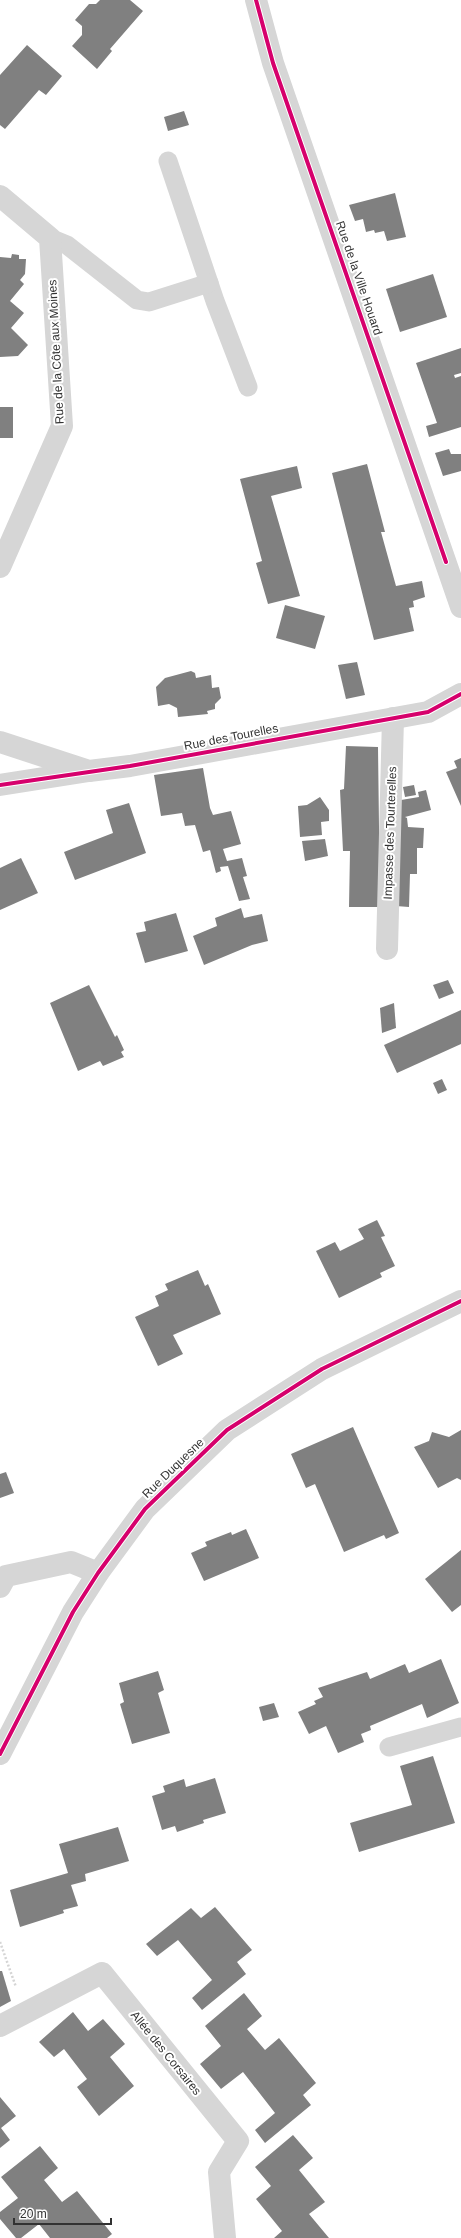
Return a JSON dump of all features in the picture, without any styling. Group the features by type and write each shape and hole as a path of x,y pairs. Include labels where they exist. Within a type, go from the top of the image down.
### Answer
{"street":[{"name":"Rue de la Ville Houard","path":"256,0 273,64 461,607"},
{"path":"0,196 50,238"},
{"name":"Rue de la Côte aux Moines","path":"0,567 62,426 50,238"},
{"name":"Rue des Tourelles","path":"0,785 130,766 428,712 461,694"},
{"name":"Impasse des Tourterelles","path":"387,949 393,718"},
{"path":"0,742 89,771"},
{"name":"Rue Duquesne","path":"0,1754 73,1612 98,1573 145,1509 227,1430 322,1369 461,1301"},
{"path":"0,1587 6,1576 70,1562 98,1573"},
{"name":"Allée des Corsaires","path":"0,2026 102,1973 238,2141 219,2172 225,2238"}],"lane":[{"path":"168,160 209,283 248,387"},
{"path":"50,238 67,245 137,300 150,302 209,283"},
{"path":"389,1747 461,1727"}],"path":[{"path":"0,1942 25,2013"}],"building":[{"path":"100,0 130,0 143,11 110,49 112,51 97,69 72,46 82,35 82,26 75,20 89,4 96,4"},
{"path":"27,45 62,76 46,95 39,90 5,129 0,125 0,75"},
{"path":"184,111 189,125 168,131 164,117"},
{"path":"395,193 406,237 387,241 384,231 375,233 374,230 366,232 363,219 355,221 349,205"},
{"path":"12,254 19,255 19,259 26,259 25,274 20,280 24,284 10,301 24,313 11,328 28,345 18,356 0,357 0,257 11,258"},
{"path":"433,274 447,317 400,332 386,289"},
{"path":"461,348 461,373 454,375 455,378 461,376 461,427 429,437 426,426 437,423 416,363"},
{"path":"0,407 13,407 13,438 0,438"},
{"path":"449,449 451,454 461,454 461,471 443,476 435,453"},
{"path":"367,464 385,532 381,532 396,586 422,581 425,597 413,601 414,607 409,608 414,631 374,640 332,473"},
{"path":"297,466 302,488 271,496 300,596 268,604 256,563 262,561 240,479"},
{"path":"285,605 325,616 315,649 276,638"},
{"path":"357,662 365,695 346,699 338,665"},
{"path":"191,671 195,673 196,678 211,675 212,688 219,687 221,698 215,704 215,709 207,711 208,714 178,717 177,708 169,704 158,706 156,687 165,678"},
{"path":"346,746 378,747 380,907 349,907 350,851 343,851 340,790 344,789"},
{"path":"461,758 461,806 446,772 457,768 454,761"},
{"path":"203,768 210,808 213,815 231,811 241,844 223,849 227,861 242,858 247,876 243,877 250,899 239,901 228,866 220,867 221,871 216,873 210,850 203,852 195,825 185,826 182,813 161,816 154,775"},
{"path":"414,785 416,795 405,797 403,787"},
{"path":"426,790 431,810 405,817 407,818 408,827 424,828 423,848 417,848 417,874 410,874 409,907 396,906 395,801 419,797 418,792"},
{"path":"320,797 329,810 329,821 321,822 322,835 300,837 298,806 307,805"},
{"path":"129,803 146,853 75,880 64,852 113,833 106,810"},
{"path":"325,839 328,856 305,861 302,841"},
{"path":"21,858 38,893 0,910 0,868"},
{"path":"241,908 244,918 262,914 268,941 252,945 204,965 193,936 217,926 215,918"},
{"path":"176,913 188,951 145,963 136,933 146,931 144,922"},
{"path":"448,980 454,993 439,999 433,985"},
{"path":"89,985 115,1037 117,1035 124,1050 121,1052 124,1057 103,1066 100,1061 78,1071 50,1003"},
{"path":"394,1003 396,1028 382,1033 380,1008"},
{"path":"461,1010 461,1044 397,1073 384,1045"},
{"path":"442,1079 447,1090 438,1094 433,1083"},
{"path":"377,1220 385,1236 381,1237 395,1266 380,1273 382,1277 339,1298 316,1251 335,1242 340,1251 364,1239 358,1229"},
{"path":"198,1270 205,1286 208,1284 221,1314 173,1335 183,1354 158,1366 135,1317 159,1306 155,1296 168,1290 165,1284"},
{"path":"353,1427 399,1533 386,1539 384,1535 344,1552 315,1484 306,1488 291,1454"},
{"path":"461,1430 461,1480 457,1478 438,1488 414,1447 429,1441 432,1432 449,1437"},
{"path":"6,1472 14,1493 0,1498 0,1474"},
{"path":"246,1529 259,1558 204,1581 191,1553 207,1546 205,1542 231,1532 232,1535"},
{"path":"461,1550 461,1605 452,1612 425,1579"},
{"path":"441,1659 459,1703 427,1718 422,1704 370,1726 371,1730 361,1734 364,1742 338,1753 326,1726 309,1734 298,1712 316,1704 314,1701 323,1697 318,1688 367,1672 370,1679 405,1664 409,1673"},
{"path":"158,1671 164,1690 158,1693 170,1733 132,1744 120,1704 124,1702 119,1683"},
{"path":"274,1703 279,1717 263,1721 259,1707"},
{"path":"433,1756 455,1823 359,1852 350,1823 412,1805 400,1766"},
{"path":"215,1778 226,1813 203,1820 204,1823 177,1832 175,1826 162,1830 152,1796 165,1792 163,1786 184,1779 186,1787"},
{"path":"118,1827 129,1861 85,1874 86,1881 71,1885 78,1906 63,1910 64,1913 20,1927 10,1890 68,1873 59,1844"},
{"path":"215,1907 252,1950 237,1962 246,1974 202,2010 192,1998 212,1980 178,1940 157,1956 146,1944 191,1908 201,1918"},
{"path":"0,1971 2,1971 11,2001 0,2007"},
{"path":"244,1993 262,2016 247,2029 265,2050 279,2038 316,2083 303,2095 311,2105 265,2143 255,2130 275,2113 243,2072 221,2089 200,2064 221,2046 205,2026"},
{"path":"73,2012 88,2031 103,2019 125,2044 110,2057 134,2086 99,2116 77,2087 87,2079 64,2049 54,2057 39,2042"},
{"path":"0,2097 16,2116 1,2128 10,2140 0,2148"},
{"path":"293,2135 313,2158 299,2170 325,2202 309,2214 329,2238 274,2238 282,2231 256,2199 271,2186 255,2167"},
{"path":"40,2146 58,2168 44,2180 62,2202 77,2191 112,2234 107,2238 50,2238 39,2224 21,2238 16,2238 0,2219 0,2212 18,2198 1,2177"}],"cycle path":[{"path":"256,0 273,63 446,562"},
{"path":"0,785 130,766 428,712 461,694"},
{"path":"0,1754 73,1612 98,1573 145,1509 227,1430 322,1369 461,1301"}]}
